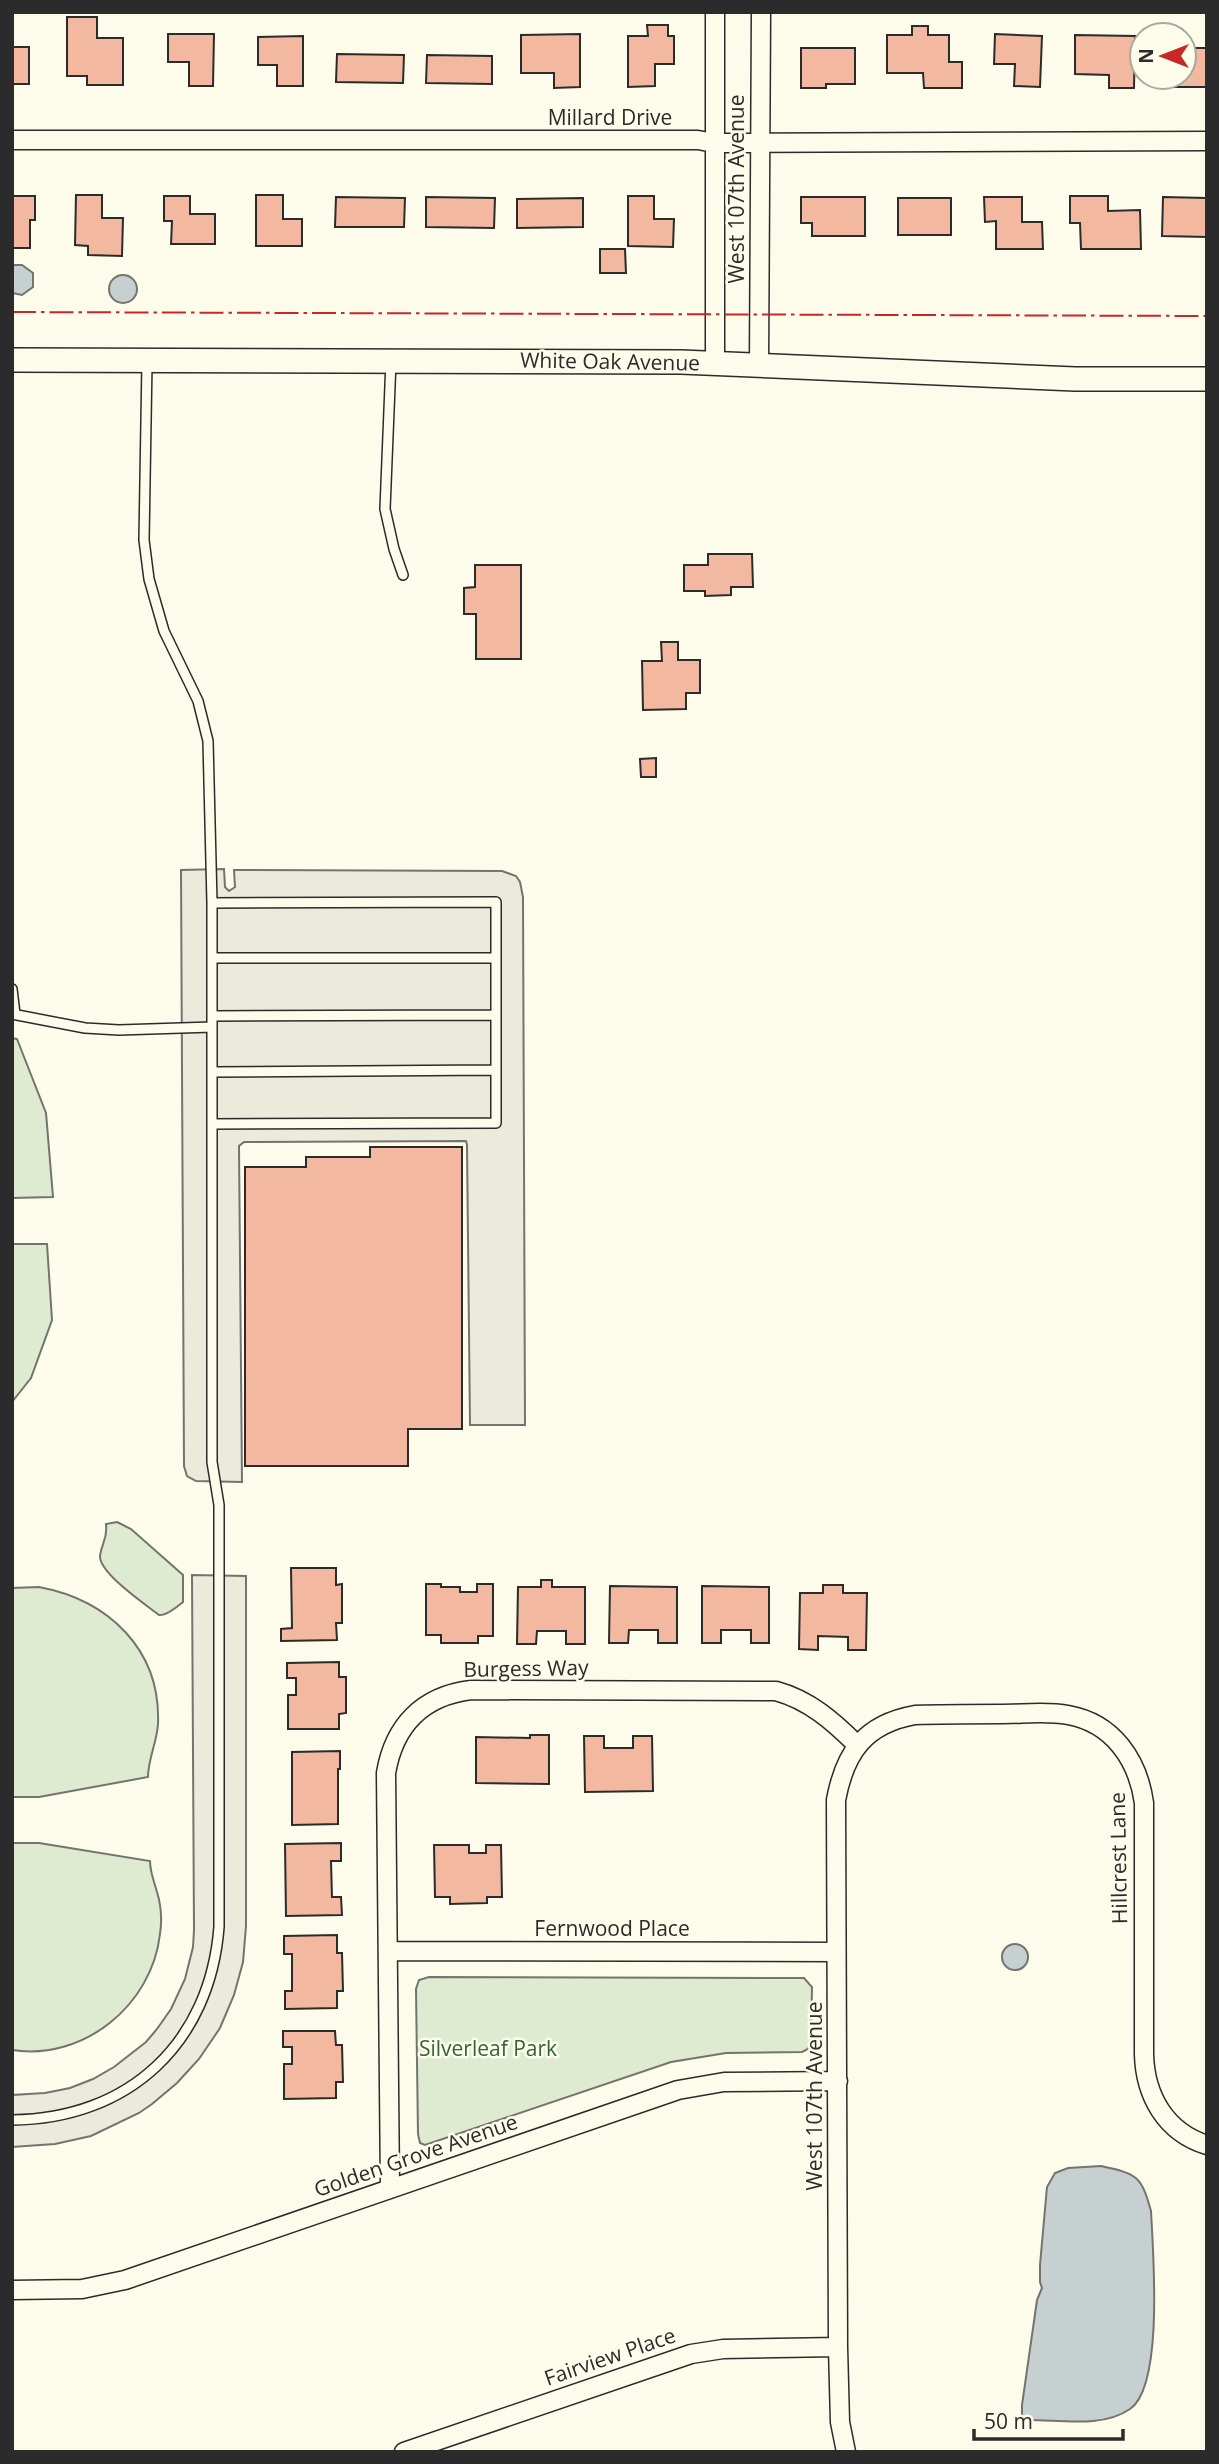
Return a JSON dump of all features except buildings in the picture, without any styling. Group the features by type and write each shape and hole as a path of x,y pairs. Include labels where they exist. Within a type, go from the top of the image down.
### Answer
{"street":[{"name":"West 107th Avenue","path":"715,12 715,364"},
{"name":"West 107th Avenue","path":"760,365 761,12"},
{"name":"Millard Drive","path":"12,139 714,143 1207,141"},
{"name":"White Oak Avenue","path":"12,360 391,360 715,364 1075,379 1207,379"},
{"name":"Burgess Way","path":"390,2189 386,1786 389,1759 403,1727 415,1714 440,1697 471,1690 776,1691 810,1704 857,1745"},
{"name":"Hillcrest Lane","path":"857,1745 884,1724 915,1715 1050,1714 1067,1715 1097,1726 1126,1750 1141,1783 1144,1803 1144,2054 1147,2082 1156,2105 1172,2125 1207,2145"},
{"name":"West 107th Avenue","path":"846,2452 840,2422 838,2347 836,1800 846,1763 857,1745"},
{"name":"Fernwood Place","path":"388,1951 836,1952"},
{"name":"Golden Grove Avenue","path":"12,2290 70,2290 106,2285 686,2088 744,2081 838,2081"},
{"name":"Fairview Place","path":"404,2452 691,2354 723,2349 838,2347"}],"lane":[{"path":"391,360 386,509 394,549 403,575"},
{"path":"12,2120 47,2118 81,2111 100,2104 139,2081 170,2052 191,2023 206,1992 215,1960 219,1927 219,1505 212,1462 212,903 208,741 198,701 157,612 146,560 146,361"},
{"path":"212,903 496,902 496,1123 212,1124"},
{"path":"212,958 495,958"},
{"path":"12,989 14,1014 85,1028 119,1030 212,1027"},
{"path":"212,1016 495,1015"},
{"path":"212,1072 495,1070"}],"green space":[{"path":"12,1038 17,1039 46,1113 53,1197 12,1198"},
{"path":"12,1244 47,1244 52,1320 31,1378 12,1402"},
{"path":"117,1522 131,1529 183,1575 183,1602 171,1611 159,1615 115,1580 102,1563 100,1556 106,1524"},
{"path":"39,1587 87,1603 108,1616 126,1632 140,1651 157,1697 158,1724 148,1777 39,1797 12,1797 12,1588"},
{"path":"12,1843 39,1843 150,1861 161,1924 154,1960 144,1984 129,2005 110,2023 88,2037 64,2047 39,2051 12,2050"},
{"name":"Silverleaf Park","path":"429,1977 804,1978 812,1987 811,2043 808,2049 802,2052 726,2053 671,2062 425,2145 420,2143 418,2134 416,1989 419,1980"}],"shaded area":[{"path":"22,265 33,273 33,287 22,295 12,293 12,266"},
{"path":"123,275 133,279 137,289 133,299 123,303 113,299 109,289 113,279"},
{"path":"224,869 225,887 229,891 235,887 234,870 502,871 516,876 520,882 523,897 525,1425 470,1425 466,1141 244,1142 239,1146 242,1482 196,1481 187,1476 184,1466 181,870"},
{"path":"192,1575 246,1576 246,1926 243,1962 234,1995 220,2028 199,2059 177,2083 139,2113 91,2136 55,2144 12,2147 12,2095 70,2088 114,2067 146,2042 157,2029 171,2009 185,1979 194,1930"},
{"path":"1015,1944 1024,1948 1028,1957 1024,1966 1015,1970 1006,1966 1002,1957 1006,1948"},
{"path":"1101,2166 1123,2171 1136,2178 1144,2190 1151,2211 1154,2317 1148,2374 1141,2396 1130,2409 1119,2415 1082,2422 1030,2420 1022,2416 1022,2405 1037,2300 1042,2288 1040,2265 1047,2187 1055,2173 1068,2168"}],"power":[{"path":"12,312 1207,316"}]}
